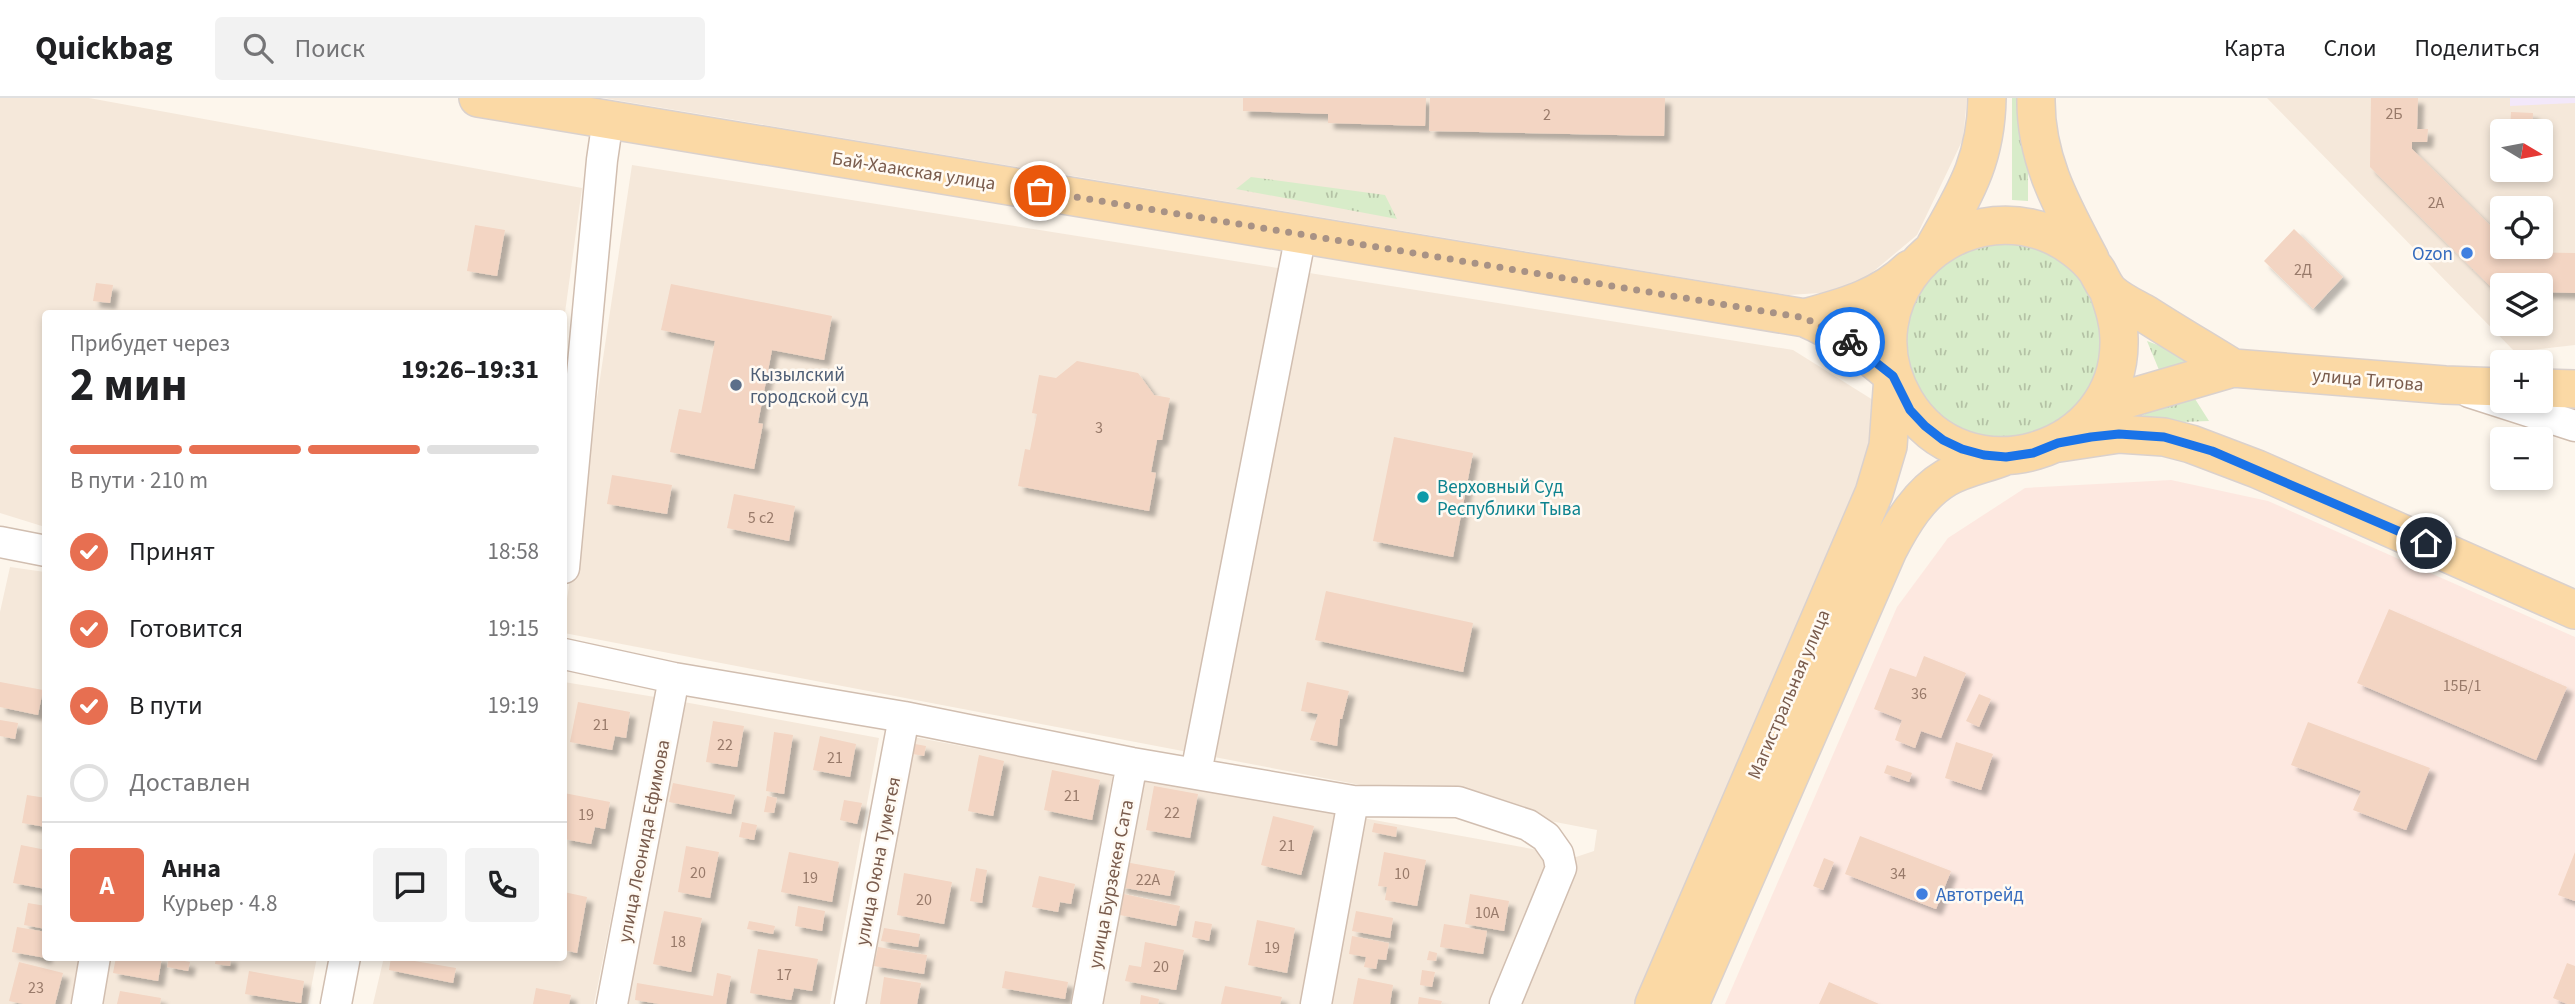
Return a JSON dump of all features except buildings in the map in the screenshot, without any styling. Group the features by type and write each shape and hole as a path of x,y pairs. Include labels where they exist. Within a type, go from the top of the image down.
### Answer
{"main road":[{"name":"Бай-Хаакская улица","path":"478,98 1805,318 1849,341 1893,376"},
{"path":"1987,98 1984,141 1973,177 1928,253 1904,280 1888,327 1888,352 1893,376 1910,410 1925,426 1943,440 1962,449 2006,457 2033,453 2058,443 2081,427 2099,407 2112,382 2120,341 2118,319 2102,281 2053,188 2040,142 2036,98"},
{"path":"1928,253 1961,232 1990,225 2020,225 2048,233 2074,248 2102,281"},
{"name":"Бай-Хаакская улица","path":"1805,318 1870,297 1895,283 1928,253"},
{"name":"улица Титова","path":"2102,281 2233,368"},
{"name":"улица Титова","path":"2099,407 2233,368 2490,387"},
{"name":"Магистральная улица","path":"1654,1004 1874,493 1888,446 1893,376"},
{"path":"2553,388 2575,389"},
{"path":"2058,443 2119,434 2164,437 2191,444 2257,469 2575,610"},
{"name":"Магистральная улица","path":"1690,1004 1901,525 1930,490 1946,478 2006,457"}],"street":[{"path":"567,535 600,174 608,120"},
{"path":"1196,773 1301,234"},
{"path":"2445,385 2575,426"},
{"path":"0,541 42,550"},
{"path":"567,655 674,678 1353,801 1458,802 1528,825 1546,837 1559,854 1561,869 1505,1004"},
{"name":"улица Леонида Ефимова","path":"612,1004 674,678"},
{"name":"улица Оюна Туметея","path":"850,1004 904,718"},
{"name":"улица Бурзекея Сата","path":"1087,1004 1132,763"},
{"path":"1316,1004 1353,801"},
{"path":"87,1004 94,961"},
{"path":"336,1004 344,961"}],"shaded area":[{"path":"0,98 89,98 582,188 565,310 42,310 42,526 0,513"},
{"path":"603,98 1967,98 1963,139 1917,235 1850,291 1789,295"},
{"path":"2267,98 2575,98 2575,345 2513,350 2499,336 2553,336 2553,273 2490,273 2490,326"},
{"path":"2510,98 2575,98 2575,103 2510,106"},
{"path":"632,165 1793,350 1881,405 1878,501 1656,1004 1097,1004 1139,777 1576,857 1594,851 1597,830 567,634 567,599"},
{"path":"2171,480 2268,501 2575,637 2575,1004 1725,1004 1897,607 1948,538 2025,488"},
{"path":"10,567 42,572 42,961 79,961 72,1004 0,1004 0,612"},
{"path":"567,682 655,697 594,1004 373,1004 383,961 567,961"},
{"path":"684,702 879,738 830,1004 627,1004"},
{"path":"913,737 1113,774 1070,1004 864,1004"},
{"path":"110,961 316,961 308,1004 103,1004"}],"green space":[{"path":"2012,98 2028,98 2028,201 2012,200"},
{"path":"1251,177 1385,195 1397,219 1236,189"},
{"path":"2004,238 2043,245 2076,267 2098,300 2105,339 2098,378 2076,411 2043,433 2004,440 1965,433 1932,411 1910,378 1903,339 1910,300 1932,267 1965,245"},
{"path":"2147,341 2209,364 2159,370"},
{"path":"2190,391 2209,421 2126,424"}],"way so far":[{"path":"1040,191 1805,318 1850,342"}],"place":[{"name":"Ozon","path":"2467,253"},
{"name":"Кызылский городской суд","path":"736,385"},
{"name":"Верховный Суд Республики Тыва","path":"1423,497"},
{"name":"Автотрейд","path":"1922,894"}],"route":[{"path":"1850,342 1893,376 1910,410 1925,426 1943,440 1962,449 2006,457 2033,453 2058,443 2091,437 2119,434 2164,437 2212,451 2257,469 2426,543"}]}
